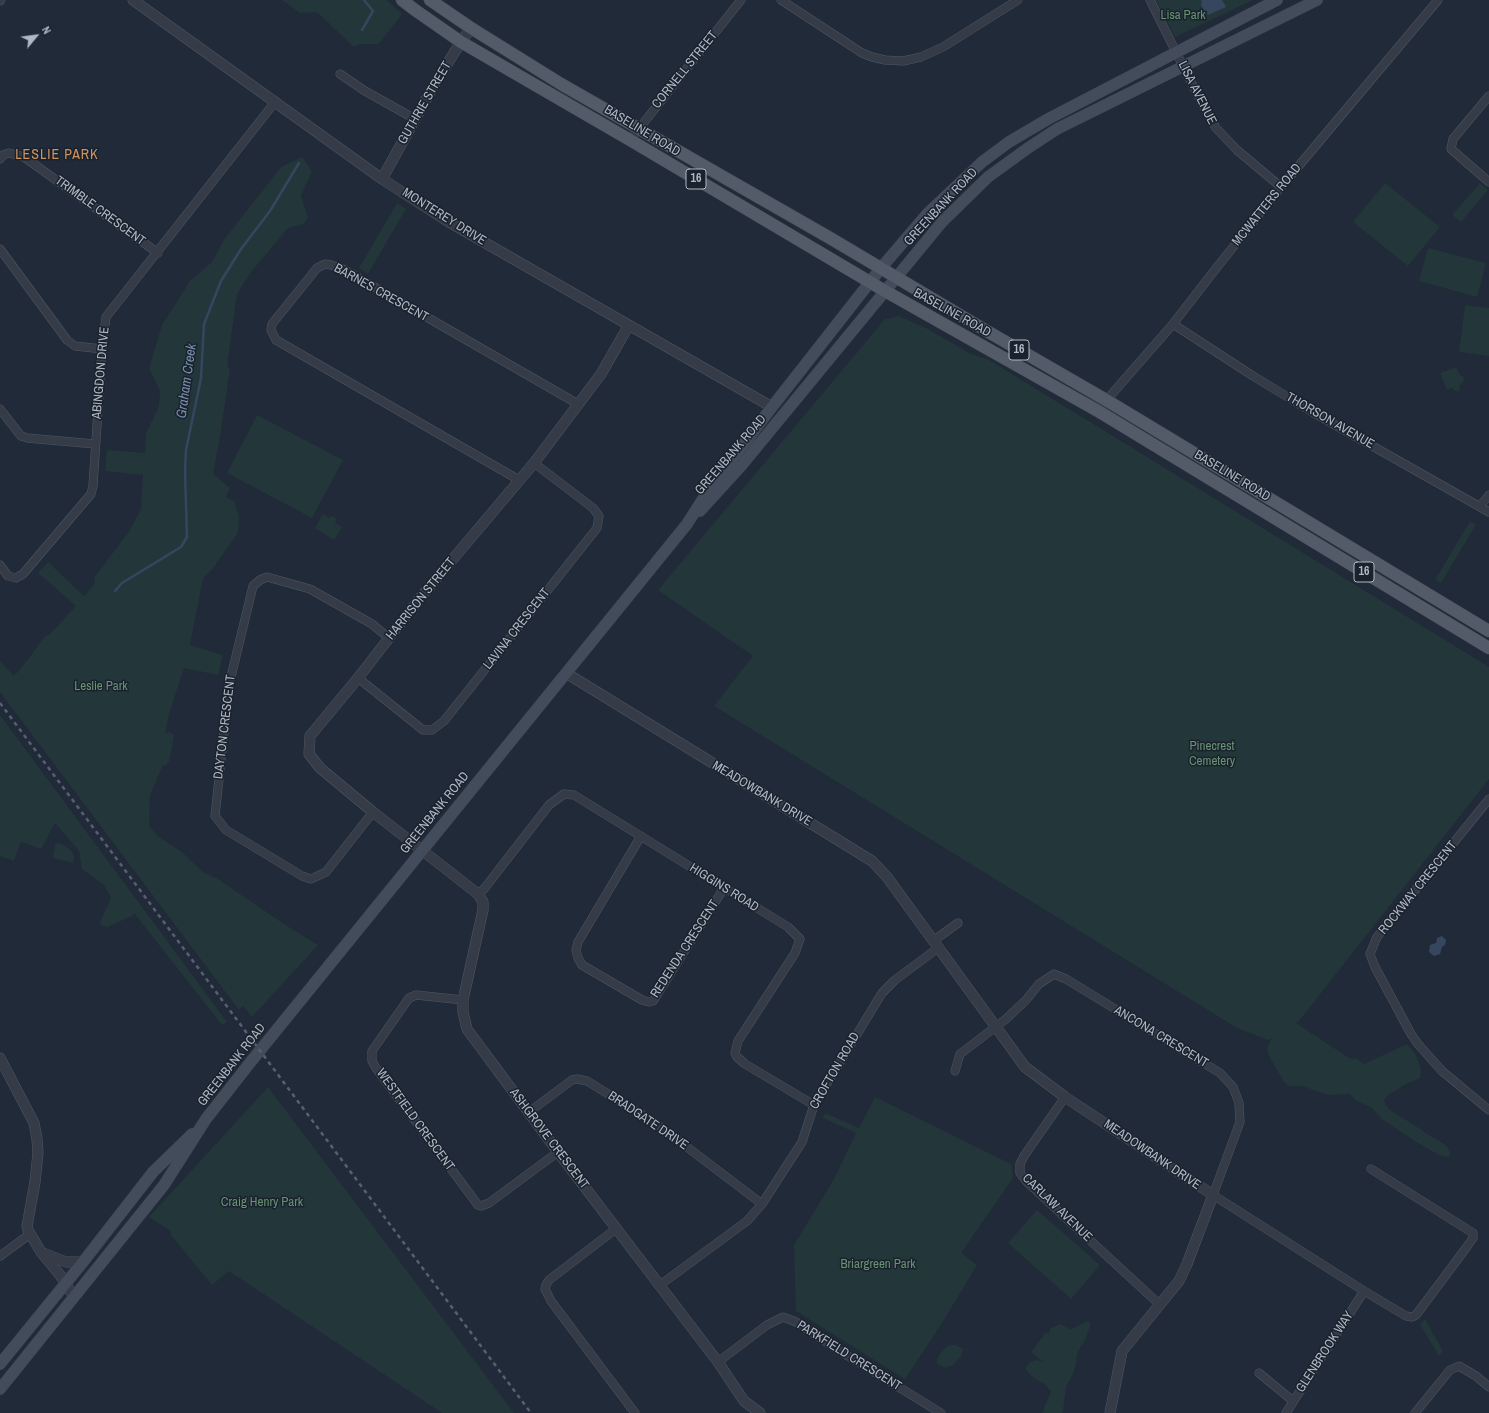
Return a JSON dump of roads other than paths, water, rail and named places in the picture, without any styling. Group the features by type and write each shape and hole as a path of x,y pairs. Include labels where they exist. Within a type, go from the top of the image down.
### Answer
{"main road":[{"name":"BASELINE ROAD","path":"402,0 461,42 630,140 884,291 1098,411 1489,648"},
{"name":"BASELINE ROAD","path":"430,0 471,28 561,84 896,276 985,330 1106,400 1489,631"},
{"name":"GREENBANK ROAD","path":"687,524 708,491 881,268 939,201 982,162 1009,142 1048,119 1276,0"},
{"name":"GREENBANK ROAD","path":"0,1389 164,1185 206,1120 250,1064 687,524 713,498 741,466 942,222 988,177 1022,152 1058,129 1317,0"},
{"name":"GREENBANK ROAD","path":"0,1364 83,1262 153,1172 206,1120"}],"street":[{"name":"MONTEREY DRIVE","path":"133,0 382,179 447,221 772,407"},
{"name":"CORNELL STREET","path":"630,140 638,127 741,0"},
{"path":"781,0 862,53 878,59 903,61 921,57 943,47 1018,0"},
{"name":"LISA AVENUE","path":"1150,0 1202,104 1216,128 1237,150 1281,187"},
{"name":"MCWATTERS ROAD","path":"1098,411 1173,324 1214,270 1281,187 1438,0"},
{"name":"GUTHRIE STREET","path":"382,179 415,119 471,28"},
{"path":"340,74 365,91 415,119"},
{"path":"1489,96 1453,139 1451,149 1489,182"},
{"name":"ABINGDON DRIVE","path":"0,565 8,576 16,578 23,574 91,494 94,486 95,444 102,349 106,317 158,253 275,102"},
{"name":"TRIMBLE CRESCENT","path":"0,159 3,155 9,153 24,157 158,253"},
{"path":"0,249 67,340 75,346 102,349"},
{"name":"BARNES CRESCENT","path":"519,480 276,340 272,336 272,324 317,268 325,264 331,265 343,269 578,404"},
{"name":"HARRISON STREET","path":"422,851 320,768 309,754 310,736 358,678 420,598 534,463 601,374 629,324"},
{"name":"THORSON AVENUE","path":"1173,324 1253,376 1489,512"},
{"path":"0,409 21,436 27,438 95,444"},
{"name":"LAVINA CRESCENT","path":"358,678 423,730 432,730 444,721 597,528 599,516 593,508 534,463"},
{"path":"1480,506 1489,495"},
{"name":"DAYTON CRESCENT","path":"373,812 326,872 311,879 302,876 226,830 215,816 228,685 253,586 260,580 267,577 310,589 372,624 389,638"},
{"name":"MEADOWBANK DRIVE","path":"566,674 872,861 884,873 1025,1067 1065,1096 1213,1195 1364,1291 1406,1316 1412,1317 1416,1315 1466,1248 1473,1238 1473,1233 1371,1169"},
{"name":"HIGGINS ROAD","path":"478,894 484,889 549,805 564,794 574,795 788,927 800,939 794,953 738,1041 736,1053 737,1057 745,1064 814,1105"},
{"name":"ROCKWAY CRESCENT","path":"1489,799 1377,937 1370,954 1375,967 1418,1044 1442,1071 1489,1110"},
{"name":"REDENDA CRESCENT","path":"641,836 578,942 576,950 582,965 642,1000 648,1002 652,1001 724,888"},
{"path":"422,851 478,894"},
{"name":"ASHGROVE CRESCENT","path":"478,894 483,902 484,910 463,1000 463,1012 467,1029 558,1152 718,1362 744,1401 760,1413"},
{"path":"935,944 958,923"},
{"name":"CROFTON ROAD","path":"660,1285 747,1221 762,1204 802,1142 814,1105 882,993 935,944"},
{"name":"ANCONA CRESCENT","path":"995,1027 1026,1000 1039,984 1054,974 1066,979 1220,1073 1233,1086 1239,1103 1240,1122 1213,1195"},
{"name":"WESTFIELD CRESCENT","path":"463,1000 416,995 409,998 372,1051 372,1061 376,1068 478,1206 489,1202 558,1152"},
{"path":"955,1071 960,1054 995,1027"},
{"path":"0,1058 34,1123 37,1139 38,1153 35,1182 27,1226 41,1252 74,1297"},
{"name":"BRADGATE DRIVE","path":"529,1112 572,1080 577,1079 587,1081 654,1122 762,1204"},
{"name":"CARLAW AVENUE","path":"1065,1096 1024,1156 1020,1164 1020,1173 1027,1182 1159,1304"},
{"path":"1110,1413 1122,1351 1179,1281 1213,1195"},
{"path":"617,1228 549,1280 545,1289 551,1301 635,1413"},
{"path":"0,1256 30,1234"},
{"path":"41,1252 66,1262 83,1262"},
{"name":"GLENBROOK WAY","path":"1286,1413 1364,1291"},
{"name":"PARKFIELD CRESCENT","path":"718,1362 767,1325 783,1317 796,1322 835,1348 941,1413"},
{"path":"1415,1413 1450,1370 1459,1366 1476,1376 1489,1387"},
{"path":"1259,1373 1293,1401"}],"water":[{"path":"1201,0 1222,0 1226,7 1208,15 1206,11 1204,11"},
{"path":"1442,936 1446,940 1445,945 1442,947 1440,954 1434,956 1429,952 1430,945 1436,943 1437,938"}],"waterway":[{"name":"Graham Creek","path":"362,30 373,11 364,0"},
{"name":"Graham Creek","path":"115,591 122,583 181,547 187,537 185,471 186,450 201,378 204,324 221,281 241,249 270,211 299,163"}],"railway":[{"path":"0,703 531,1413"}],"district":[{"name":"LESLIE PARK","path":"57,155"}],"park label":[{"name":"Lisa Park","path":"1183,16"},
{"name":"Leslie Park","path":"101,687"},
{"name":"Pinecrest Cemetery","path":"1212,754"},
{"name":"Craig Henry Park","path":"262,1203"},
{"name":"Briargreen Park","path":"878,1265"}]}
